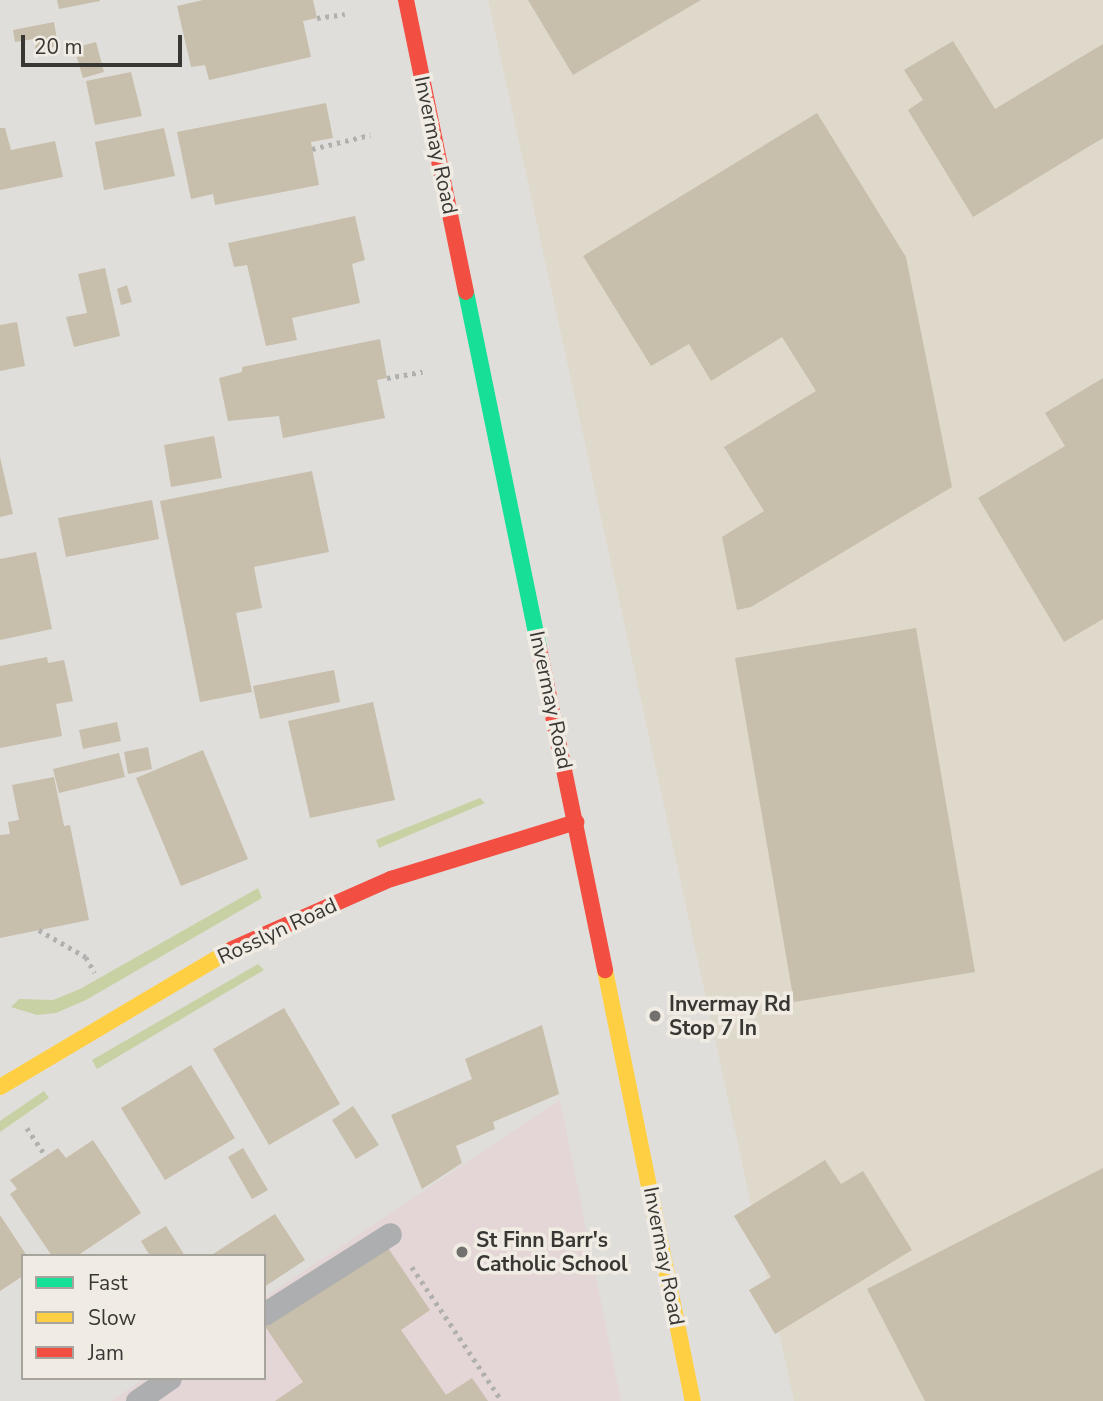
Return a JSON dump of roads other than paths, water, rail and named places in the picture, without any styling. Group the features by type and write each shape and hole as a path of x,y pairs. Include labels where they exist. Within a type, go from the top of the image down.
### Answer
{"main road":[{"name":"Invermay Road","path":"406,0 693,1401"},
{"name":"Rosslyn Road","path":"0,1087 234,948 391,879 576,822"}],"lane":[{"path":"266,1313 390,1234"},
{"path":"137,1401 167,1380"}],"place":[{"name":"Invermay Rd Stop 7 In","path":"655,1016"},
{"name":"St Finn Barr's Catholic School","path":"462,1252"}]}
